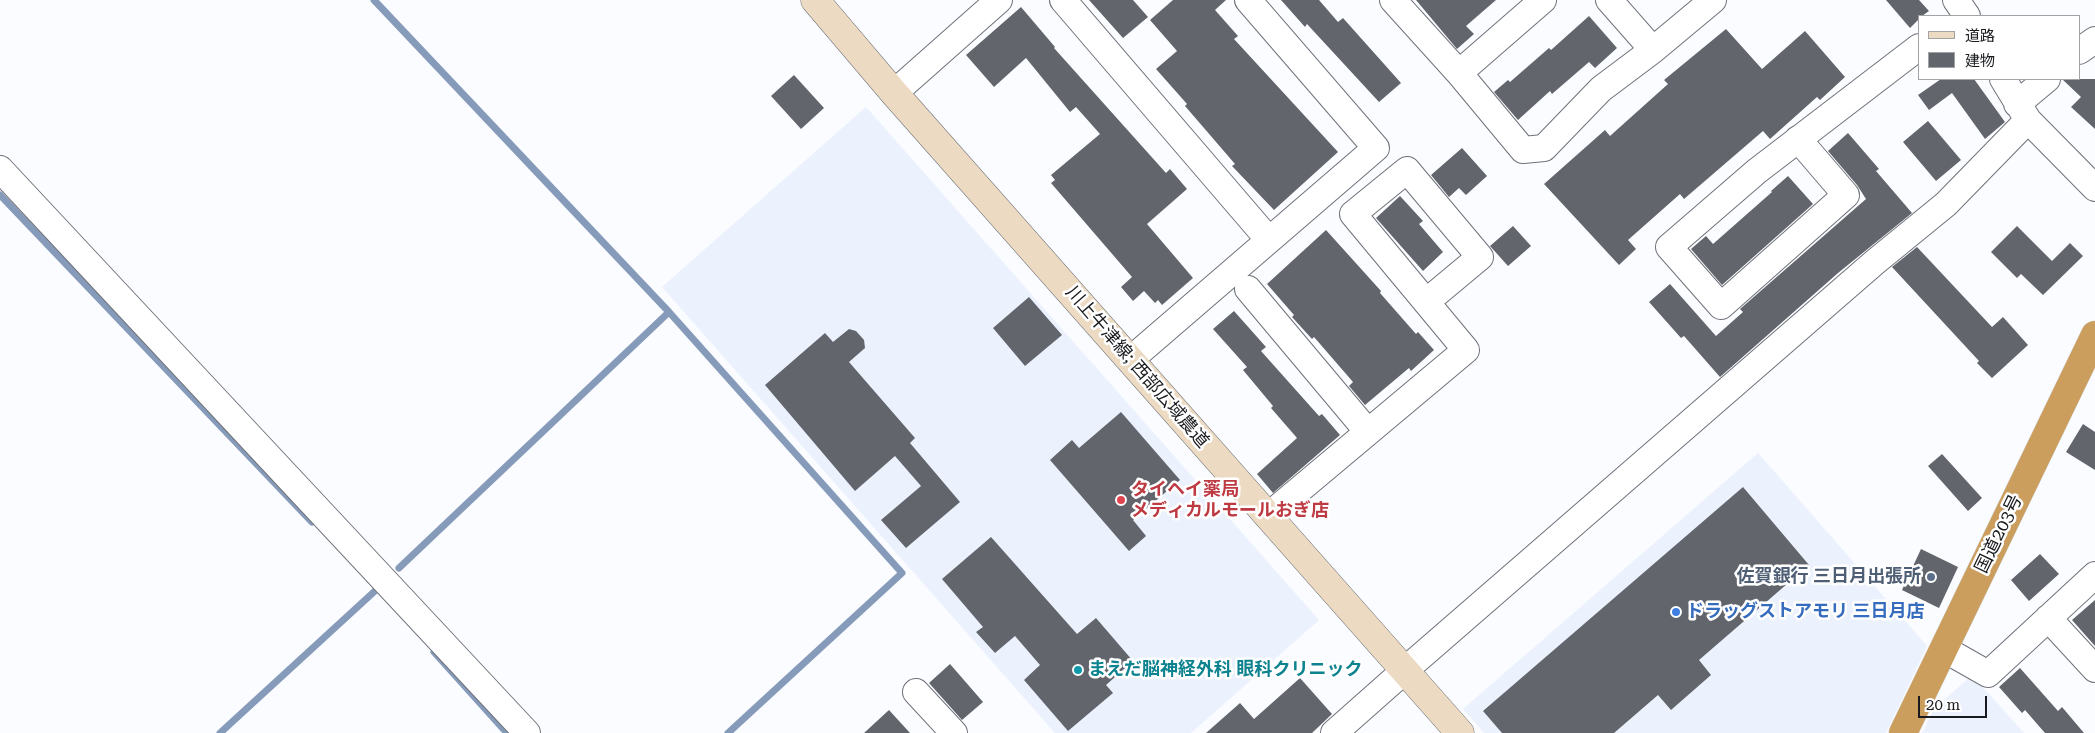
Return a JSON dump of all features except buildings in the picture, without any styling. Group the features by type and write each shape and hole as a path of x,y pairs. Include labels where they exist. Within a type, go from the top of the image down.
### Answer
{"highway":[{"name":"国道203号","path":"1903,733 2095,335"}],"main road":[{"name":"川上牛津線; 西部広域農道","path":"815,0 894,93 1460,733"}],"street":[{"path":"894,93 999,0"},
{"path":"1063,0 1269,240"},
{"path":"1130,360 1376,148 1248,0"},
{"path":"1393,0 1459,73 1523,150 1544,148 1600,89 1653,50 1713,0"},
{"path":"1459,73 1543,0"},
{"path":"1609,0 1653,50"},
{"path":"2080,51 2095,40"},
{"path":"1798,139 1846,194 1721,306 1669,247 1757,170 1918,48"},
{"path":"2004,80 2023,112 2095,188"},
{"path":"1334,733 1875,262 1946,204 2023,112 2046,80"},
{"path":"0,169 527,733"},
{"path":"1268,516 1466,350 1426,302 1353,214 1407,170 1480,257 1426,302"},
{"path":"1248,289 1368,432"},
{"path":"1944,649 1988,674 2095,575"},
{"path":"2048,618 2095,669"},
{"path":"916,692 954,733"}],"shaded area":[{"path":"866,107 1319,620 1191,733 1055,733 662,287"},
{"path":"1758,453 1927,646 1886,733 1484,733 1463,709"},
{"path":"1972,675 2024,733 1922,733 1934,709"}],"waterway":[{"path":"374,0 669,312 902,573 728,733"},
{"path":"0,195 312,522"},
{"path":"399,568 669,312"},
{"path":"220,733 376,590"},
{"path":"434,652 507,733"}],"place":[{"name":"タイヘイ薬局 メディカルモールおぎ店","path":"1121,500"},
{"name":"佐賀銀行 三日月出張所","path":"1931,577"},
{"name":"ドラッグストアモリ 三日月店","path":"1676,612"},
{"name":"まえだ脳神経外科 眼科クリニック","path":"1078,670"}]}
